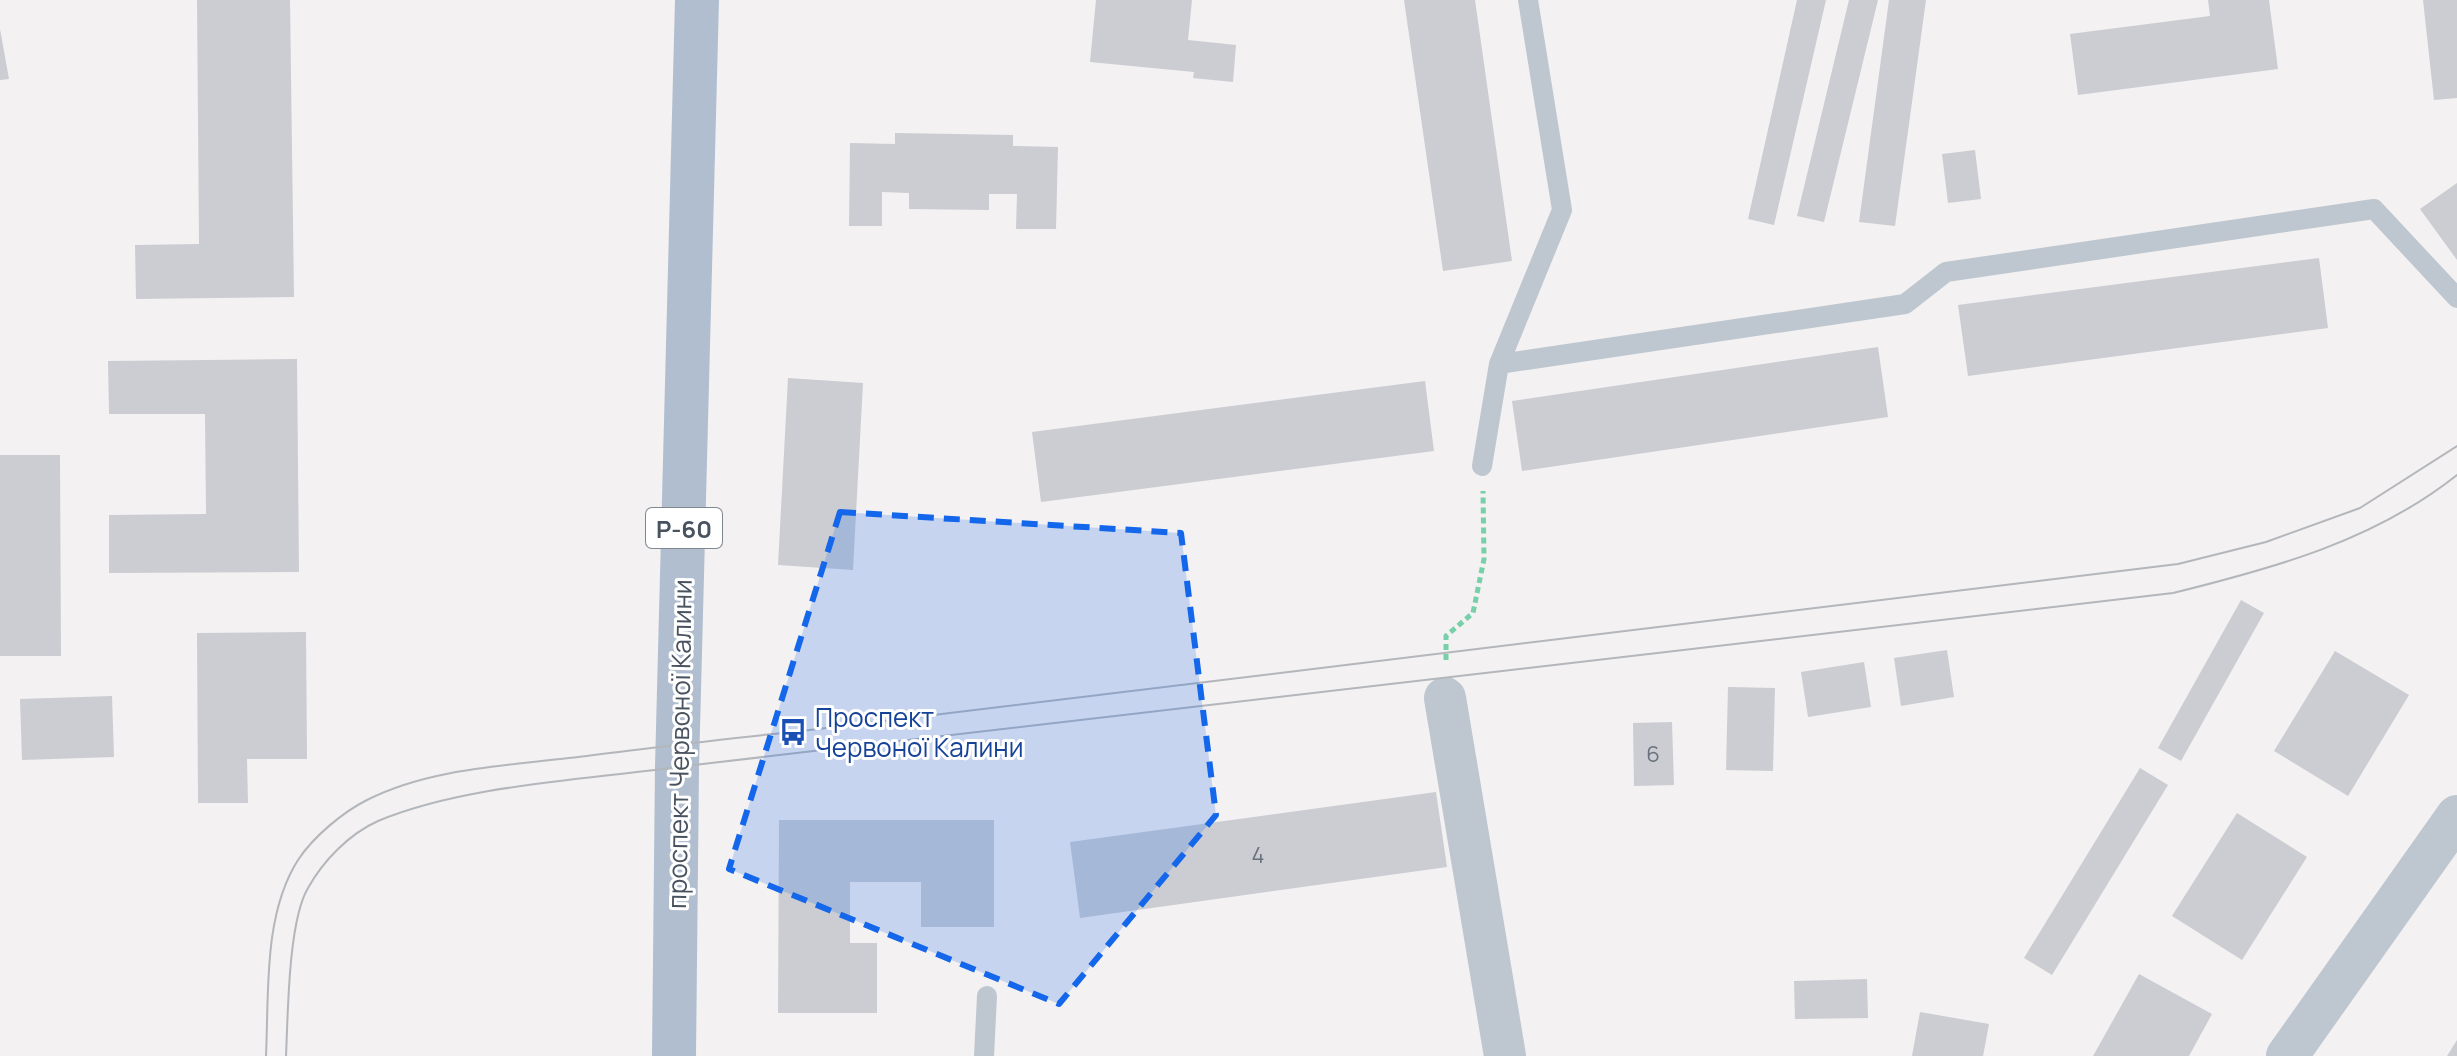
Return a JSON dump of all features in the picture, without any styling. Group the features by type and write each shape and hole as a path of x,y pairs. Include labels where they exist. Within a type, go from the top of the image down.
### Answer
{"main road":[{"name":"проспект Червоної Калини","path":"674,1056 677,767 697,0"}],"street":[{"path":"1445,698 1505,1056"},
{"path":"2287,1056 2457,816"}],"lane":[{"path":"1482,466 1499,364 1562,210 1528,0"},
{"path":"1499,364 1905,304 1946,272 2374,209 2457,298"},
{"path":"984,1056 987,996"}],"path":[{"path":"1445,698 1446,636 1473,613 1484,559 1482,466"}],"highlighted area":[{"path":"840,512 1181,533 1216,815 1059,1004 729,869"}],"building":[{"path":"197,0 290,0 294,297 136,299 135,245 199,244"},
{"path":"1096,0 1192,0 1188,40 1236,45 1233,82 1193,78 1194,72 1090,62"},
{"path":"1404,0 1475,0 1512,261 1443,271"},
{"path":"1797,0 1826,0 1774,225 1748,219"},
{"path":"1849,0 1878,0 1824,222 1797,216"},
{"path":"1889,0 1926,0 1895,226 1859,222"},
{"path":"2208,0 2269,0 2278,69 2078,95 2070,34 2210,16"},
{"path":"2423,0 2457,0 2457,98 2434,100"},
{"path":"0,29 9,79 0,80"},
{"path":"895,133 1013,135 1013,146 1058,147 1056,229 1016,229 1017,194 989,194 989,210 909,209 909,193 882,192 882,226 849,226 850,143 895,144"},
{"path":"1975,150 1981,199 1948,203 1942,154"},
{"path":"2457,183 2457,260 2420,209"},
{"path":"2319,258 2328,328 1968,376 1958,305"},
{"path":"1878,347 1888,417 1522,471 1512,401"},
{"path":"297,359 299,572 109,573 109,515 206,514 205,414 109,414 108,361"},
{"path":"788,378 863,383 853,570 778,565"},
{"path":"1425,381 1434,451 1041,502 1032,432"},
{"path":"0,455 60,455 61,656 0,656"},
{"path":"2241,600 2264,613 2181,761 2158,748"},
{"path":"306,632 307,759 247,759 248,803 198,803 197,633"},
{"path":"1947,650 1954,697 1901,706 1894,658"},
{"path":"2335,651 2409,695 2348,796 2274,751"},
{"path":"1864,662 1871,707 1808,717 1801,672"},
{"path":"1728,687 1775,688 1773,771 1726,770"},
{"path":"112,696 114,757 22,760 20,699"},
{"path":"1672,722 1674,785 1634,786 1633,723"},
{"path":"2140,768 2168,785 2052,975 2024,958"},
{"path":"1436,792 1447,867 1080,918 1070,842"},
{"path":"2237,813 2307,857 2242,960 2172,916"},
{"path":"779,820 994,820 994,927 921,927 921,882 850,882 850,943 877,943 877,1013 778,1013"},
{"path":"2139,974 2212,1014 2189,1056 2093,1056"},
{"path":"1867,979 1868,1018 1795,1019 1794,981"},
{"path":"1920,1012 1989,1024 1983,1056 1912,1056"},
{"path":"2457,1040 2457,1056 2447,1056"}],"tram line":[{"path":"266,1056 273,930 287,882 298,860 320,834 348,811 415,781 492,767 2178,564 2266,542 2360,508 2457,446"},
{"path":"286,1056 293,945 301,903 308,888 329,858 357,833 378,821 448,799 564,780 2173,593 2285,562 2357,535 2392,518 2457,475"}],"place":[{"name":"Проспект Червоної Калини","path":"793,732"}]}
